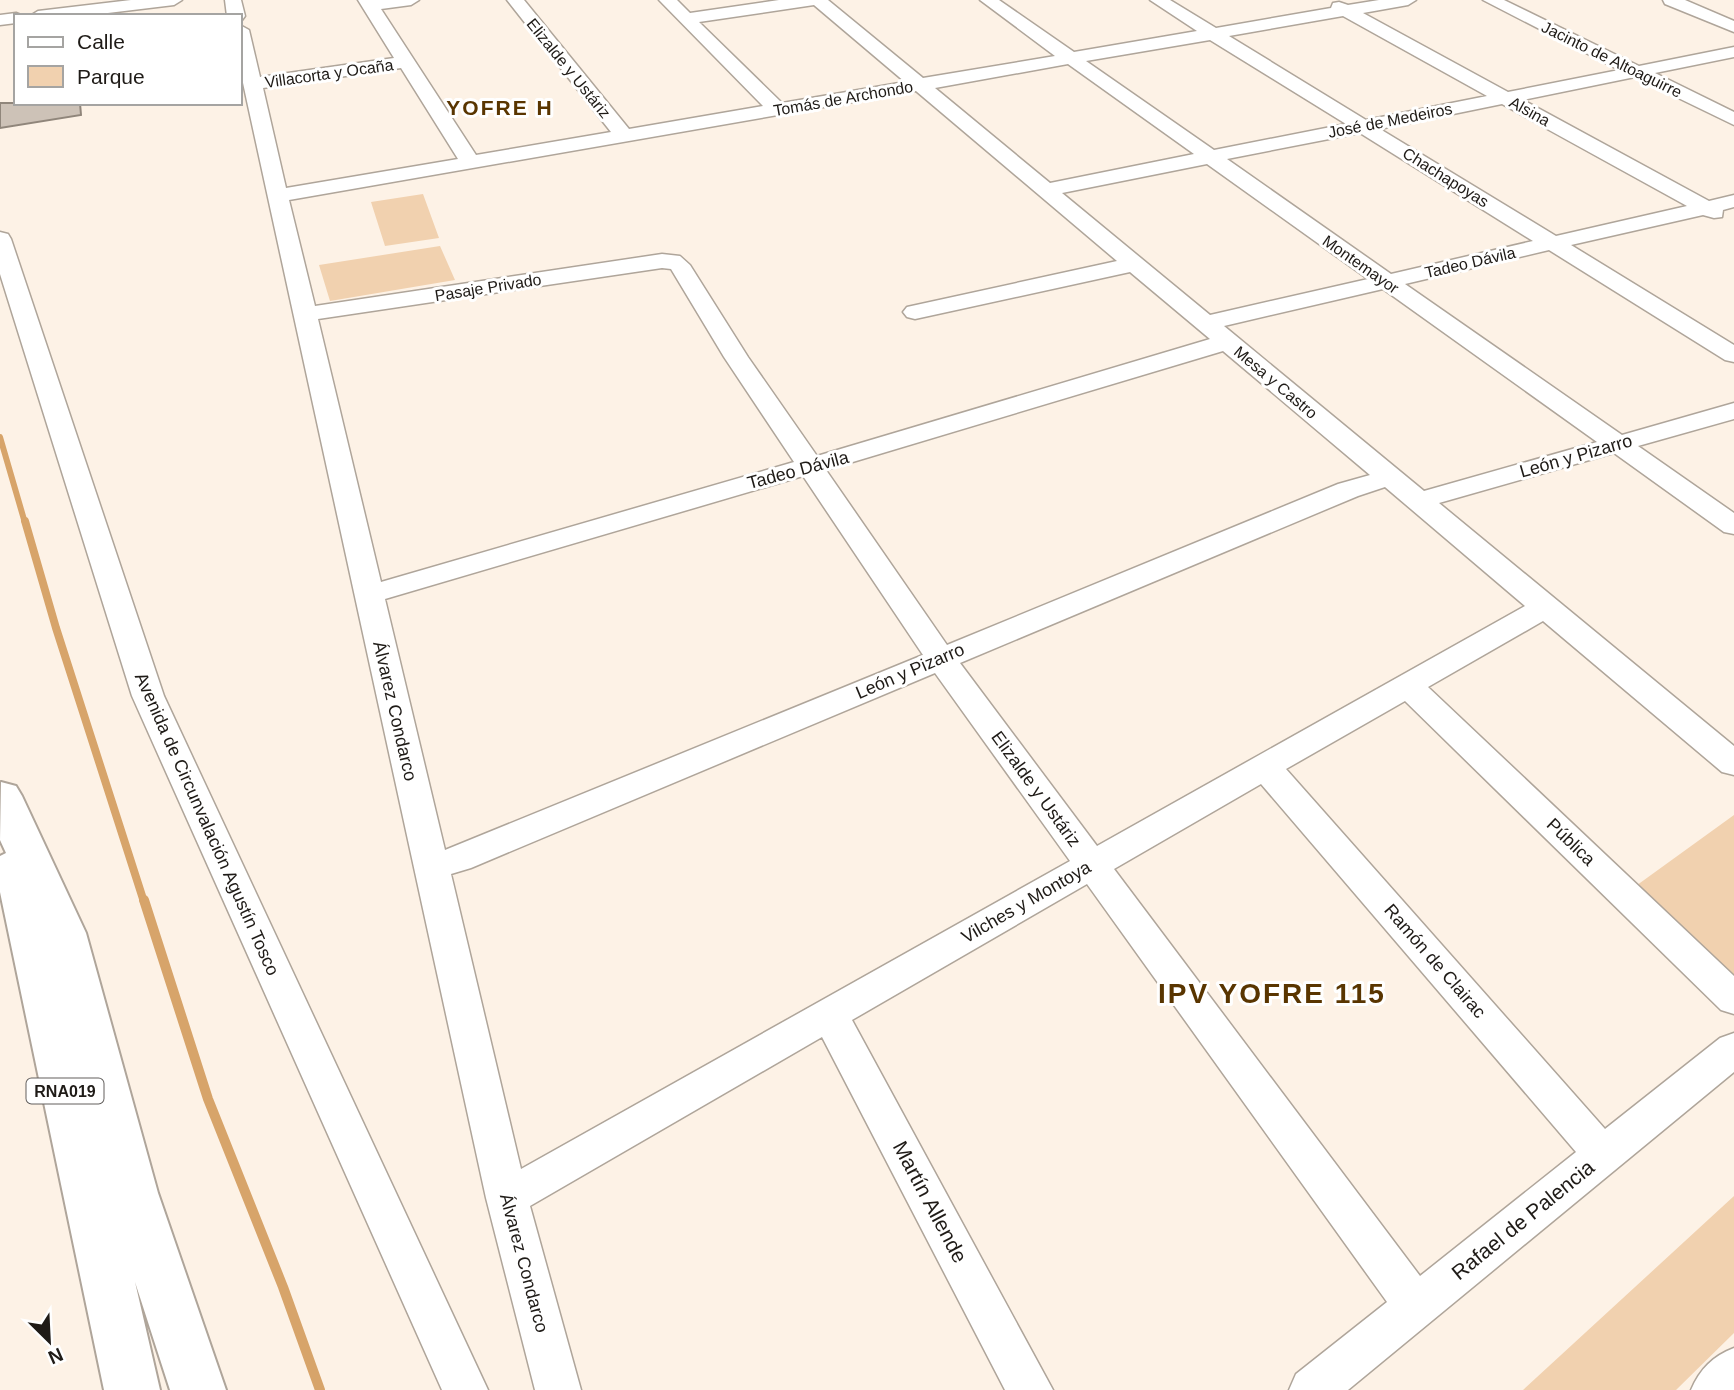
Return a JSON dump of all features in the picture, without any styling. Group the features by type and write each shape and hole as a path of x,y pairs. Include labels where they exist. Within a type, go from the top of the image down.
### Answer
{"highway":[{"name":"RNA019","path":"1,793 132,1390"},
{"path":"1,793 64,933 132,1193 198,1390"}],"street":[{"path":"55,14 174,0"},
{"path":"411,0 368,3 470,162"},
{"name":"Elizalde y Ustáriz","path":"514,0 623,135"},
{"path":"667,0 777,109"},
{"path":"686,19 816,0"},
{"name":"Mesa y Castro","path":"816,0 1545,607 1727,750"},
{"name":"Montemayor","path":"988,0 1734,526"},
{"name":"Chachapoyas","path":"1158,0 1734,355"},
{"name":"Alsina","path":"1325,0 1734,222"},
{"name":"Tomás de Archondo","path":"277,196 1408,0"},
{"name":"Jacinto de Altoaguirre","path":"1491,0 1734,119"},
{"path":"1671,0 1734,27"},
{"name":"Álvarez Condarco","path":"242,39 507,1198 558,1390"},
{"name":"José de Medeiros","path":"1045,190 1734,51"},
{"name":"Villacorta y Ocaña","path":"252,85 406,62"},
{"name":"Tadeo Dávila","path":"1206,323 1734,201"},
{"name":"Avenida de Circunvalación Agustín Tosco","path":"0,239 148,696 465,1390"},
{"name":"Elizalde y Ustáriz","path":"672,261 679,265 736,357 941,659 1416,1306"},
{"name":"Pasaje Privado","path":"305,314 672,261"},
{"path":"915,312 1134,264"},
{"name":"Tadeo Dávila","path":"368,595 1227,342"},
{"name":"León y Pizarro","path":"1418,501 1734,411"},
{"name":"León y Pizarro","path":"432,867 459,859 1348,490 1390,477"},
{"name":"Vilches y Montoya","path":"507,1198 1545,607"},
{"name":"Pública","path":"1408,686 1734,999"},
{"name":"Ramón de Clairac","path":"1266,768 1603,1155"},
{"name":"Martín Allende","path":"830,1015 1030,1390"},
{"name":"Rafael de Palencia","path":"1312,1390 1734,1049"},
{"path":"1714,1390 1734,1370"}],"green space":[{"path":"423,194 439,238 385,246 371,202"},
{"path":"440,246 455,280 330,301 319,265"},
{"path":"1734,815 1734,987 1633,888"},
{"path":"1734,1196 1734,1333 1676,1390 1523,1390"}],"building":[{"path":"0,103 80,105 81,115 0,128"}],"waterway":[{"path":"0,437 25,523"},
{"path":"25,521 56,628 144,902"},
{"path":"144,900 208,1099 283,1287 320,1390"}],"district":[{"name":"YOFRE H","path":"500,108"},
{"name":"IPV YOFRE 115","path":"1272,993"}]}
